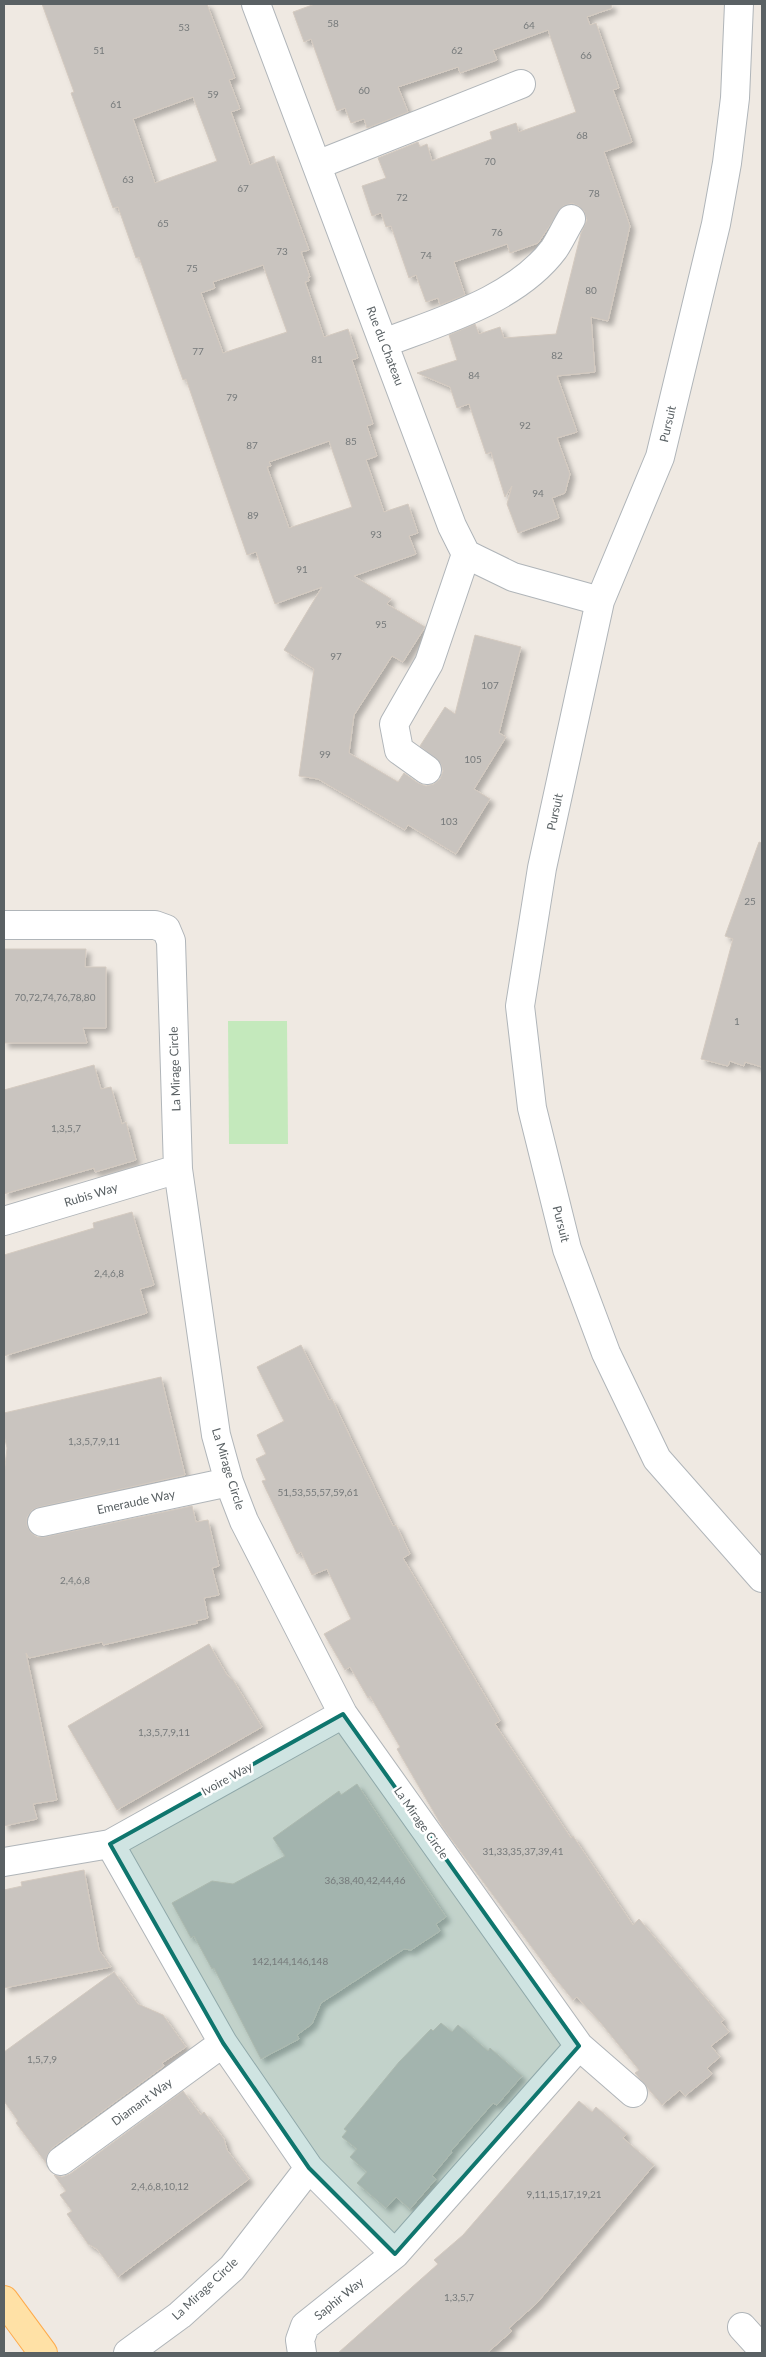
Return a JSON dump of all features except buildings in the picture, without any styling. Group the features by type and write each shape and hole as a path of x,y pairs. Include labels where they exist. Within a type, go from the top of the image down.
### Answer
{"main road":[{"path":"4,2300 43,2353"}],"street":[{"name":"Rue du Chateau","path":"256,4 452,526 466,554"},
{"name":"Pursuit","path":"738,4 735,98 727,163 708,257 660,457 600,601 542,868 520,1006 532,1108 567,1249 606,1352 657,1459 762,1578"},
{"path":"317,165 521,84"},
{"path":"384,343 458,315 520,282 554,250 571,219"},
{"path":"427,770 399,750 394,724 429,663 466,554 513,577 600,601"},
{"name":"La Mirage Circle","path":"4,925 155,926 166,929 171,941 178,1169 216,1435 244,1521 343,1714 579,2046 633,2093"},
{"name":"Rubis Way","path":"4,1221 178,1169"},
{"name":"Emeraude Way","path":"42,1522 230,1482"},
{"name":"Ivoire Way","path":"110,1844 343,1714"},
{"path":"4,1862 110,1844 223,2043 309,2168 395,2254 579,2046"},
{"name":"Diamant Way","path":"61,2161 223,2043"},
{"name":"La Mirage Circle","path":"128,2353 180,2315 232,2268 309,2168"},
{"name":"Saphir Way","path":"302,2353 300,2340 305,2326 395,2254"},
{"path":"742,2327 762,2349"}],"highlighted area":[{"path":"343,1714 579,2046 395,2254 309,2168 223,2043 110,1844"}],"green space":[{"path":"228,1021 287,1021 288,1144 229,1144"}]}
